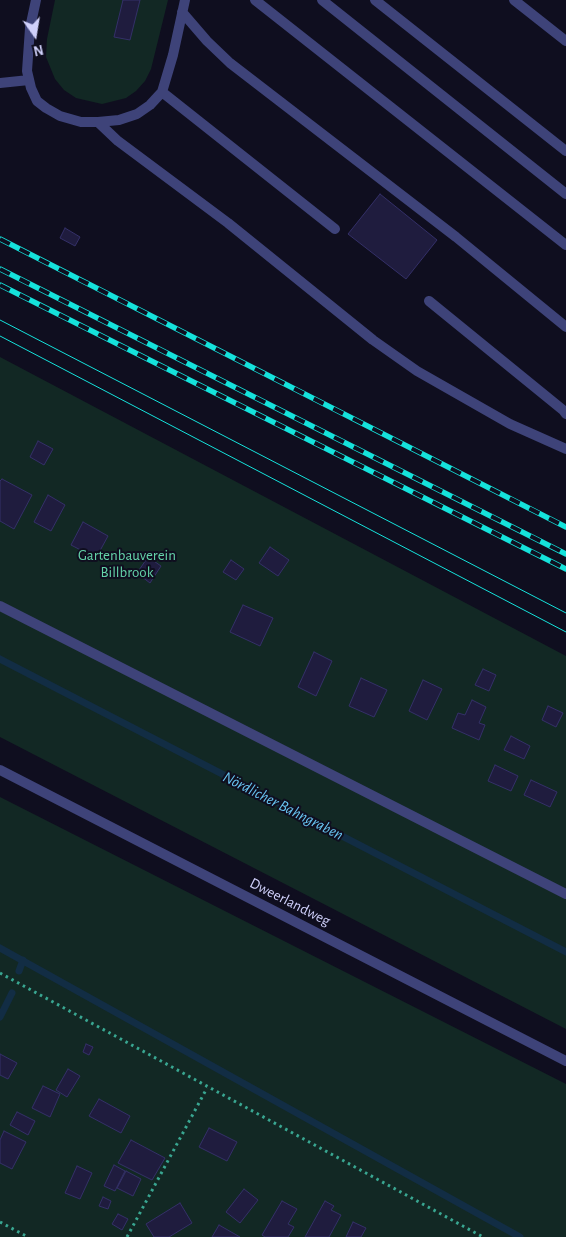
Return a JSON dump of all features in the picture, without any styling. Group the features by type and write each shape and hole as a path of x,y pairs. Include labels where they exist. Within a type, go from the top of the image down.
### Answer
{"street":[{"path":"36,0 30,28 27,71 29,80 37,101 60,116 81,122 119,120 137,114 150,105 162,92 173,56 185,0"},
{"path":"255,0 566,245"},
{"path":"322,0 566,194"},
{"path":"375,0 566,151"},
{"path":"514,0 566,42"},
{"path":"182,12 207,41 230,63 456,237 566,327"},
{"path":"0,83 29,80"},
{"path":"162,92 335,230"},
{"path":"98,122 118,140 228,223 373,340 417,371 510,424 566,449"},
{"path":"429,301 566,414"},
{"path":"0,606 566,894"},
{"name":"Dweerlandweg","path":"0,770 566,1061"}],"path":[{"path":"0,973 207,1088 483,1237"},
{"path":"127,1237 207,1088"},
{"path":"0,1222 28,1237"}],"green space":[{"path":"55,0 168,0 151,69 145,81 136,91 126,98 102,104 76,98 64,90 55,79 46,57 47,39"},
{"name":"Gartenbauverein Billbrook","path":"0,357 566,656 566,1029 0,737"},
{"path":"0,797 566,1084 566,1237 0,1237"}],"building":[{"path":"123,0 140,0 130,40 114,37"},
{"path":"380,194 437,240 406,279 348,234"},
{"path":"65,228 80,237 75,246 60,238"},
{"path":"38,441 53,449 44,465 30,457"},
{"path":"2,479 32,495 14,529 0,521 0,481"},
{"path":"48,495 65,505 51,531 34,522"},
{"path":"83,522 108,536 96,558 71,545"},
{"path":"270,547 289,560 278,576 259,563"},
{"path":"148,557 161,566 150,583 137,573"},
{"path":"231,560 244,569 236,580 223,572"},
{"path":"243,605 273,618 260,646 230,632"},
{"path":"314,652 332,661 316,696 298,687"},
{"path":"483,669 496,675 489,691 475,685"},
{"path":"361,678 387,690 374,717 349,706"},
{"path":"423,680 442,689 427,720 409,711"},
{"path":"472,700 486,707 479,723 485,725 479,740 452,728 458,713 465,715"},
{"path":"548,706 563,713 556,727 542,720"},
{"path":"511,736 530,746 524,759 504,750"},
{"path":"495,765 518,776 511,791 488,781"},
{"path":"531,780 557,792 550,807 524,795"},
{"path":"86,1044 93,1047 89,1055 83,1052"},
{"path":"0,1054 17,1063 8,1079 0,1075"},
{"path":"68,1069 80,1076 67,1097 56,1090"},
{"path":"43,1086 60,1094 50,1117 32,1108"},
{"path":"99,1099 130,1116 121,1133 89,1116"},
{"path":"17,1112 35,1121 28,1135 10,1125"},
{"path":"209,1128 237,1142 227,1161 199,1147"},
{"path":"4,1131 26,1142 12,1169 0,1163 0,1140"},
{"path":"131,1140 165,1158 152,1180 118,1163"},
{"path":"114,1165 125,1171 115,1191 104,1186"},
{"path":"77,1166 92,1173 80,1199 65,1193"},
{"path":"126,1171 141,1179 133,1196 117,1188"},
{"path":"244,1189 258,1200 240,1223 226,1212"},
{"path":"103,1197 111,1201 108,1209 99,1206"},
{"path":"282,1201 297,1209 288,1224 294,1227 288,1237 265,1237 262,1235"},
{"path":"325,1201 334,1206 331,1210 341,1215 329,1237 305,1237"},
{"path":"180,1203 192,1223 169,1237 154,1237 146,1224"},
{"path":"118,1214 128,1219 122,1230 112,1224"},
{"path":"353,1222 366,1228 361,1237 346,1237"},
{"path":"219,1225 240,1237 212,1237"}],"waterway":[{"name":"Nördlicher Bahngraben","path":"0,659 566,952"},
{"path":"0,948 520,1237"},
{"path":"19,971 23,960"},
{"path":"0,1017 12,993"}],"tram line":[{"path":"0,320 566,613"},
{"path":"0,336 566,632"}],"railway":[{"path":"0,239 566,527"},
{"path":"0,269 566,554"},
{"path":"0,285 566,569"}]}
